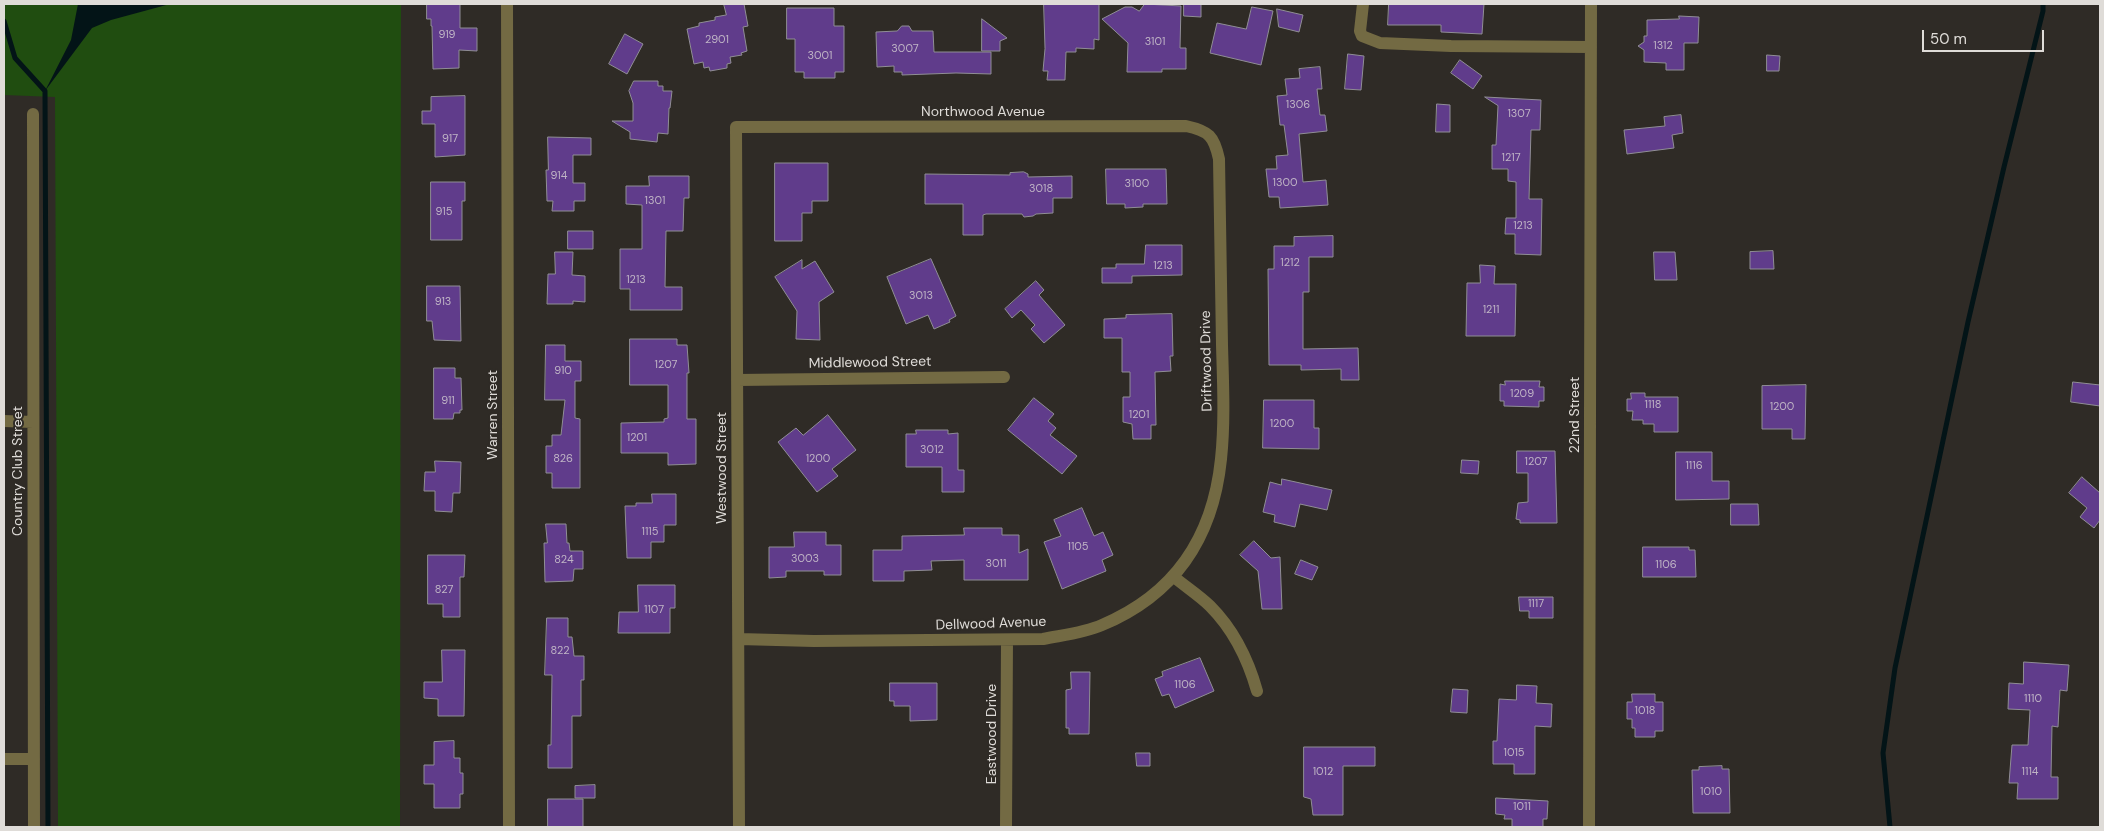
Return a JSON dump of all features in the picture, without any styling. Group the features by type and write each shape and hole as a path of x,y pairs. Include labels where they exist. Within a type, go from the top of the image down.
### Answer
{"street":[{"name":"Warren Street","path":"507,4 509,827"},
{"path":"1362,4 1360,31 1362,36 1380,43 1451,46 1591,47"},
{"name":"22nd Street","path":"1588,827 1591,4"},
{"name":"Country Club Street","path":"33,114 34,827"},
{"name":"Northwood Avenue","path":"754,127 1186,126 1200,129 1210,135"},
{"name":"Westwood Street","path":"739,827 736,127 754,127"},
{"name":"Driftwood Drive","path":"1174,577 1186,562 1207,522 1216,493 1221,461 1223,382 1219,159 1216,146 1210,135"},
{"name":"Middlewood Street","path":"737,380 1004,377"},
{"path":"4,422 33,422"},
{"path":"1174,577 1210,606 1228,627 1241,648 1257,691"},
{"name":"Dellwood Avenue","path":"739,639 814,641 1043,639 1101,626 1122,615 1174,577"},
{"name":"Eastwood Drive","path":"1006,827 1007,640"},
{"path":"4,759 34,759"}],"green space":[{"path":"4,4 401,4 400,827 58,827 55,97 4,95"}],"shaded area":[{"path":"78,4 170,4 111,20 92,28 45,91 71,40"}],"building":[{"path":"427,4 460,4 460,28 477,28 477,51 459,50 459,68 433,69 432,26 431,19 427,19"},
{"path":"724,4 744,4 748,26 743,27 747,51 741,53 742,55 730,57 731,63 727,64 727,68 710,71 709,67 704,68 703,62 694,64 687,29 699,26 699,23 715,20 715,17 726,15"},
{"path":"1044,4 1099,4 1099,40 1094,39 1094,49 1076,48 1076,52 1066,52 1065,80 1047,80 1048,71 1043,71 1045,49"},
{"path":"1145,4 1181,6 1180,48 1186,48 1186,69 1162,69 1162,72 1127,72 1128,43 1102,19 1125,7 1132,7 1139,11"},
{"path":"1184,4 1201,4 1201,17 1184,16"},
{"path":"1389,4 1484,4 1482,34 1441,32 1441,25 1388,25"},
{"path":"1252,7 1273,11 1261,65 1210,53 1217,23 1246,29"},
{"path":"787,8 834,8 834,26 844,26 844,72 835,72 835,78 804,78 804,72 795,72 795,39 787,39"},
{"path":"1277,9 1303,15 1299,32 1279,27"},
{"path":"1679,16 1699,17 1698,43 1684,43 1684,70 1666,70 1666,63 1644,62 1644,50 1638,46 1644,42 1644,36 1647,36 1647,20 1679,19"},
{"path":"982,19 1007,38 1000,41 1000,51 982,51"},
{"path":"902,26 909,26 912,31 933,31 934,52 991,52 991,74 902,75 902,72 894,72 894,66 877,67 876,32 897,31"},
{"path":"625,34 643,44 627,74 609,64"},
{"path":"1348,54 1364,56 1361,90 1345,89"},
{"path":"1767,55 1780,56 1779,71 1767,71"},
{"path":"1460,60 1482,76 1473,89 1451,73"},
{"path":"1320,67 1322,89 1317,89 1320,115 1325,115 1327,131 1299,134 1303,182 1326,180 1328,205 1280,208 1279,197 1269,197 1266,169 1277,169 1276,156 1288,155 1284,125 1280,125 1277,96 1287,95 1285,79 1300,78 1299,69"},
{"path":"634,81 658,81 658,86 663,86 663,91 672,91 668,134 658,133 657,142 630,139 630,132 612,121 633,121 633,103 629,91"},
{"path":"465,96 465,155 435,157 435,124 422,124 422,111 431,111 431,97"},
{"path":"1485,97 1541,100 1540,130 1531,130 1529,199 1542,199 1541,255 1515,254 1515,234 1505,234 1506,218 1516,218 1516,182 1508,181 1508,169 1492,169 1492,145 1496,145 1498,106"},
{"path":"1437,104 1450,105 1450,132 1436,132"},
{"path":"1681,115 1683,133 1672,135 1674,148 1627,154 1624,130 1665,126 1664,117"},
{"path":"548,137 591,138 591,155 573,155 573,183 585,183 585,201 574,201 574,211 552,211 553,201 547,201"},
{"path":"775,163 828,163 828,201 812,201 812,213 802,213 802,241 775,241"},
{"path":"1106,169 1166,169 1167,204 1143,204 1143,207 1125,208 1125,204 1107,204"},
{"path":"1024,172 1028,174 1028,177 1072,176 1072,198 1053,198 1053,213 1024,217 1022,214 983,215 983,235 963,235 963,204 925,204 925,174 1010,175 1010,173"},
{"path":"649,176 689,176 689,198 684,198 683,231 666,231 665,287 682,287 682,310 630,310 630,289 620,289 620,249 642,249 642,205 626,204 626,186 649,186"},
{"path":"431,182 465,182 465,201 462,201 462,240 431,240"},
{"path":"568,231 593,231 593,249 568,249"},
{"path":"1333,236 1333,257 1309,257 1309,292 1303,292 1303,349 1358,348 1359,380 1341,380 1341,369 1301,370 1301,365 1269,365 1268,269 1274,269 1274,246 1294,246 1294,237"},
{"path":"1146,245 1182,245 1182,275 1132,276 1132,283 1102,283 1102,268 1116,268 1116,264 1144,264"},
{"path":"1773,251 1774,269 1750,269 1750,252"},
{"path":"555,252 573,252 572,275 585,276 585,302 573,301 573,304 547,304 548,274 555,274"},
{"path":"1654,252 1675,252 1677,280 1655,280"},
{"path":"931,259 956,316 949,320 950,322 934,329 928,315 906,324 887,277"},
{"path":"802,260 802,269 815,261 834,292 819,302 820,340 796,339 797,311 775,277"},
{"path":"1480,265 1495,266 1494,284 1516,284 1515,336 1466,336 1467,283 1480,283"},
{"path":"1036,281 1044,290 1039,295 1065,325 1044,343 1031,329 1035,325 1021,310 1012,318 1005,309"},
{"path":"427,286 460,286 461,341 434,340 432,321 427,321"},
{"path":"1172,314 1173,356 1170,356 1171,371 1155,372 1156,425 1151,425 1151,439 1133,439 1132,424 1123,422 1123,397 1130,397 1130,372 1122,372 1122,338 1104,338 1104,319 1126,318 1126,315"},
{"path":"630,339 677,339 677,345 687,345 689,373 687,373 687,419 696,419 696,464 668,465 668,453 621,453 621,423 664,422 664,419 668,418 668,385 630,385"},
{"path":"546,345 565,345 565,361 581,361 581,381 575,381 575,418 580,419 580,488 552,488 552,473 546,473 546,446 552,446 552,435 561,435 565,400 545,400"},
{"path":"434,368 455,368 455,378 461,378 462,410 460,410 460,413 454,413 453,419 434,419"},
{"path":"1505,381 1540,381 1539,387 1544,387 1544,401 1539,401 1539,407 1504,406 1504,401 1500,401 1500,384 1505,385"},
{"path":"2073,382 2100,385 2100,406 2071,402"},
{"path":"1806,385 1805,439 1792,439 1792,429 1762,429 1762,386"},
{"path":"1631,393 1645,393 1645,397 1678,397 1678,432 1654,432 1654,424 1643,424 1643,420 1632,420 1633,411 1627,411 1627,399 1631,399"},
{"path":"1034,398 1054,414 1048,421 1056,428 1050,435 1077,456 1062,474 1008,430"},
{"path":"1264,400 1314,400 1314,428 1319,428 1319,449 1263,448"},
{"path":"828,415 856,450 832,469 838,476 817,492 778,442 796,428 803,435"},
{"path":"916,430 948,430 948,434 958,433 958,470 964,470 964,492 942,492 942,467 906,467 906,434 916,434"},
{"path":"1517,451 1555,451 1557,523 1520,523 1520,520 1516,519 1518,503 1528,502 1528,473 1517,473"},
{"path":"1676,452 1712,452 1712,481 1729,481 1729,499 1676,500"},
{"path":"1462,460 1479,461 1478,474 1461,473"},
{"path":"435,461 461,462 460,493 453,493 452,512 435,511 435,491 424,491 425,472 435,472"},
{"path":"2082,477 2100,493 2100,520 2094,528 2080,517 2087,508 2069,493"},
{"path":"1282,479 1332,490 1327,510 1300,504 1295,527 1274,522 1275,515 1263,512 1270,482 1281,485"},
{"path":"652,494 676,494 676,525 664,525 664,542 651,542 651,558 627,558 625,506 636,506 636,503 652,503"},
{"path":"1731,504 1758,504 1759,525 1731,525"},
{"path":"1082,508 1094,536 1103,532 1113,555 1102,560 1106,571 1062,589 1044,542 1061,536 1054,520"},
{"path":"546,524 566,524 567,543 569,543 570,551 583,551 583,569 574,569 573,581 545,582 544,543 547,543"},
{"path":"964,528 1002,528 1002,535 1019,535 1019,553 1028,549 1028,580 964,580 964,560 931,561 932,570 904,571 904,581 873,581 873,550 902,550 902,536 964,535"},
{"path":"794,532 826,532 826,545 841,545 841,575 824,575 824,571 786,571 786,577 769,578 769,547 794,547"},
{"path":"1254,541 1271,558 1280,557 1282,609 1262,609 1258,571 1240,555"},
{"path":"1643,547 1689,547 1689,550 1695,550 1696,577 1643,577"},
{"path":"428,555 465,555 464,577 460,577 460,617 443,617 443,604 428,604"},
{"path":"1301,560 1318,567 1312,580 1295,574"},
{"path":"638,585 675,585 675,608 670,608 670,633 618,633 619,612 638,612"},
{"path":"1519,597 1553,597 1553,618 1529,618 1529,611 1520,611"},
{"path":"547,618 568,618 568,637 572,637 574,656 584,656 584,680 581,680 581,716 572,716 572,768 548,768 548,745 551,745 552,675 545,675"},
{"path":"442,650 465,650 464,716 438,716 438,699 424,698 424,682 442,682"},
{"path":"1200,658 1214,691 1175,708 1169,694 1162,696 1155,679 1163,676 1162,672"},
{"path":"2024,662 2069,665 2067,691 2060,690 2058,727 2052,726 2051,777 2058,777 2058,799 2017,799 2018,783 2009,783 2012,745 2028,745 2030,710 2008,709 2009,683 2023,684"},
{"path":"1071,672 1090,672 1089,734 1069,734 1069,728 1066,728 1066,690 1071,689"},
{"path":"890,683 937,683 937,720 910,721 910,706 894,706 894,701 890,701"},
{"path":"1517,685 1537,686 1536,703 1552,704 1551,727 1535,726 1535,774 1514,774 1514,764 1493,764 1493,741 1497,741 1499,699 1516,700"},
{"path":"1453,689 1468,690 1467,713 1451,712"},
{"path":"1632,694 1655,694 1655,702 1663,702 1663,731 1655,731 1655,737 1635,737 1632,719 1627,719 1627,702 1632,702"},
{"path":"454,741 454,758 460,758 460,773 463,773 463,794 460,794 460,808 434,808 434,784 424,784 424,765 434,765 434,742"},
{"path":"1304,747 1375,747 1375,766 1343,766 1343,815 1313,815 1311,799 1304,797"},
{"path":"1136,753 1150,753 1150,766 1137,766"},
{"path":"1722,766 1722,769 1729,769 1730,813 1693,813 1692,770 1699,770 1699,767"},
{"path":"595,785 595,798 575,798 575,786"},
{"path":"1496,798 1548,801 1547,819 1543,819 1543,827 1512,827 1512,819 1504,819 1505,815 1496,814"},
{"path":"548,799 583,799 583,827 548,827"}],"waterway":[{"path":"1890,827 1883,753 1895,668 1968,322 2043,11 2043,4"},
{"path":"4,21 15,58 45,91 48,827"}]}
